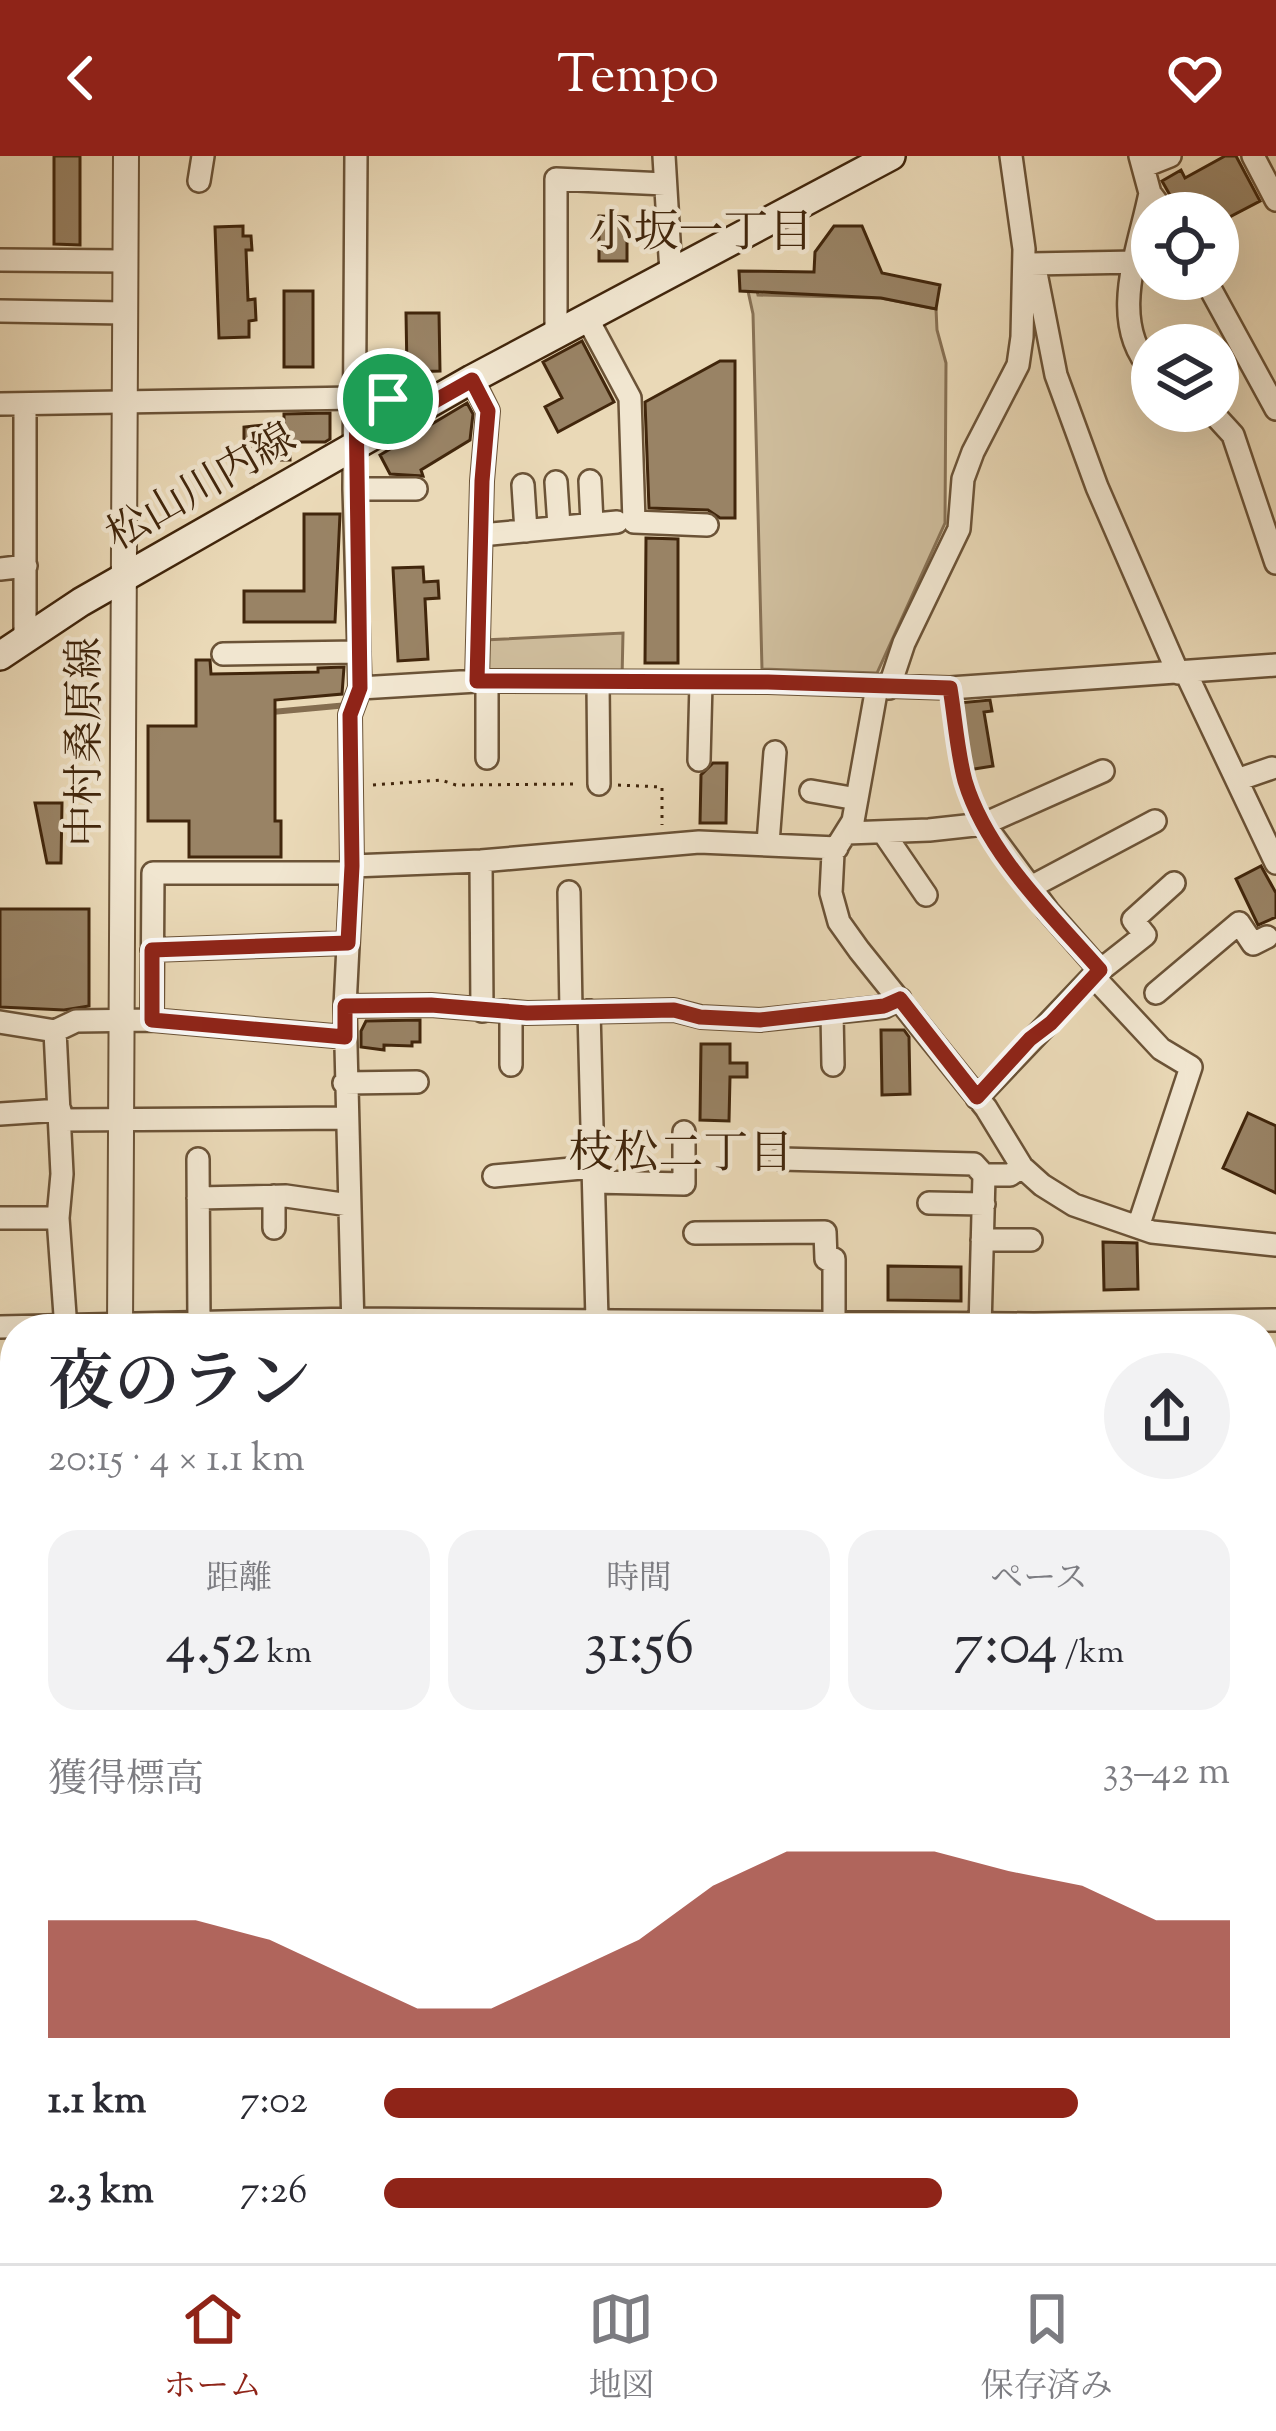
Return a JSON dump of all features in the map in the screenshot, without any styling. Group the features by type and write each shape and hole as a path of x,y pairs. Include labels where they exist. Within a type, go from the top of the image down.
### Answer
{"main road":[{"name":"松山川内線","path":"0,656 122,578 472,380 891,156"}],"street":[{"name":"中村桑原線","path":"120,1314 126,156"},
{"path":"200,181 203,156"},
{"path":"353,1314 344,1083 352,869 350,715 360,688 354,489 356,156"},
{"path":"664,156 670,274"},
{"path":"1011,156 1027,264 1018,365 973,452 962,479 958,529 883,688 856,799 833,853 831,892 839,922 977,1097 1022,1167 1074,1204 1152,1232 1276,1245"},
{"path":"1150,192 1142,161 1171,156"},
{"path":"1253,156 1276,200"},
{"path":"556,335 556,179 665,184"},
{"path":"0,260 125,261"},
{"path":"1027,264 1131,262"},
{"path":"1027,264 1036,273 1056,375 1097,487 1276,863"},
{"path":"1131,290 1127,312 1131,334"},
{"path":"1216,300 1276,409"},
{"path":"0,311 124,313"},
{"path":"587,318 630,398 634,522 707,525"},
{"path":"472,380 488,411 481,535 487,758"},
{"path":"0,404 356,398 398,401 410,415"},
{"path":"25,404 26,639"},
{"path":"1230,432 1276,563"},
{"path":"590,481 592,523"},
{"path":"556,482 559,526"},
{"path":"523,484 526,531"},
{"path":"354,489 416,489"},
{"path":"481,535 617,522"},
{"path":"0,569 26,566"},
{"path":"223,653 359,652"},
{"path":"360,688 482,682 950,688 1276,665"},
{"path":"699,760 700,683"},
{"path":"598,684 599,784"},
{"path":"768,843 775,752"},
{"path":"1237,780 1272,768"},
{"path":"152,1020 153,873 352,869 662,844 842,840 984,824 1103,771"},
{"path":"811,791 856,799"},
{"path":"1029,888 1155,821"},
{"path":"984,824 1029,888 1161,1049 1190,1067 1138,1227"},
{"path":"884,832 926,895"},
{"path":"482,861 482,1011"},
{"path":"977,1097 1097,973 1144,934 1133,920 1174,883"},
{"path":"569,892 593,1174 597,1314"},
{"path":"1156,993 1239,923 1253,944 1273,942"},
{"path":"152,950 348,943"},
{"path":"345,1006 431,1005 511,1012 674,1010 700,1017 760,1020 884,1006 900,999"},
{"path":"511,1012 512,1064"},
{"path":"832,1013 833,1064"},
{"path":"0,1022 56,1031 76,1021 152,1020 345,1037"},
{"path":"56,1031 61,1115 58,1218 65,1314"},
{"path":"344,1083 417,1082"},
{"path":"0,1114 345,1118"},
{"path":"494,1176 593,1174 684,1184 684,1132"},
{"path":"187,1314 198,1159"},
{"path":"781,1159 974,1164 984,1174 1010,1174 1022,1167"},
{"path":"980,1314 984,1174"},
{"path":"198,1198 274,1196 349,1205"},
{"path":"274,1196 274,1228"},
{"path":"929,1203 983,1204"},
{"path":"0,1218 58,1218"},
{"path":"695,1233 825,1232 826,1259 834,1259 834,1314"},
{"path":"982,1240 1031,1240"}],"path":[{"path":"950,688 964,777 984,824"},
{"path":"350,788 441,780 455,785 662,787 662,844"}],"shaded area":[{"path":"748,291 881,298 936,309 946,363 945,523 877,673 762,669 753,314"},
{"path":"623,633 622,679 484,674 484,640"}],"building":[{"path":"54,156 80,156 80,245 54,244"},
{"path":"1225,156 1236,156 1260,201 1239,212 1239,192 1168,192 1162,181 1181,170 1185,178"},
{"path":"599,216 627,217 627,261 599,261"},
{"path":"243,226 243,236 251,236 252,250 246,250 248,300 255,299 256,320 249,321 249,337 219,338 215,227"},
{"path":"834,226 862,226 882,273 940,285 936,309 881,298 740,291 739,271 814,272 815,252"},
{"path":"284,291 313,291 313,367 284,367"},
{"path":"406,313 439,313 440,371 407,372"},
{"path":"582,341 614,402 558,432 545,407 562,398 543,362"},
{"path":"720,361 735,361 735,518 720,518 708,510 649,508 645,402"},
{"path":"467,403 473,414 470,440 421,470 423,476 390,474 380,455"},
{"path":"330,413 330,439 325,442 290,442 290,460 244,460 244,427 284,423 284,414"},
{"path":"304,514 340,514 335,622 244,622 244,591 304,591"},
{"path":"646,538 678,539 678,663 645,663"},
{"path":"423,567 424,582 438,581 439,598 425,599 428,659 398,661 393,568"},
{"path":"196,660 210,660 211,674 318,672 318,668 344,667 342,694 275,700 275,821 281,821 281,857 189,857 189,821 148,821 148,726 196,726"},
{"path":"990,700 992,711 984,712 993,766 968,770 958,703"},
{"path":"713,763 727,763 726,823 700,823 701,775"},
{"path":"35,803 62,803 61,863 47,863"},
{"path":"1261,866 1276,893 1276,917 1258,925 1236,879"},
{"path":"0,909 89,909 89,1006 64,1010 0,1007"},
{"path":"420,1020 420,1042 412,1046 361,1047 366,1021"},
{"path":"881,1030 904,1030 909,1037 910,1094 882,1095"},
{"path":"701,1044 730,1044 730,1063 747,1063 747,1077 730,1077 729,1121 700,1120"},
{"path":"1248,1113 1276,1126 1276,1193 1223,1168"},
{"path":"1103,1242 1137,1243 1138,1289 1104,1290"},
{"path":"888,1266 961,1267 961,1301 888,1300"}],"waterway":[{"path":"272,712 348,705"}],"district":[{"name":"小坂一丁目","path":"701,230"},
{"name":"枝松二丁目","path":"681,1151"}],"route":[{"path":"472,380 488,411 477,681 950,688 964,777 984,824 1048,911 1100,970 977,1097 900,999 817,1017 760,1020 700,1017 674,1010 527,1013 431,1005 345,1006 345,1037 152,1020 152,950 348,943 350,715 360,688 356,398 388,399 403,404 410,415 472,380"}]}
